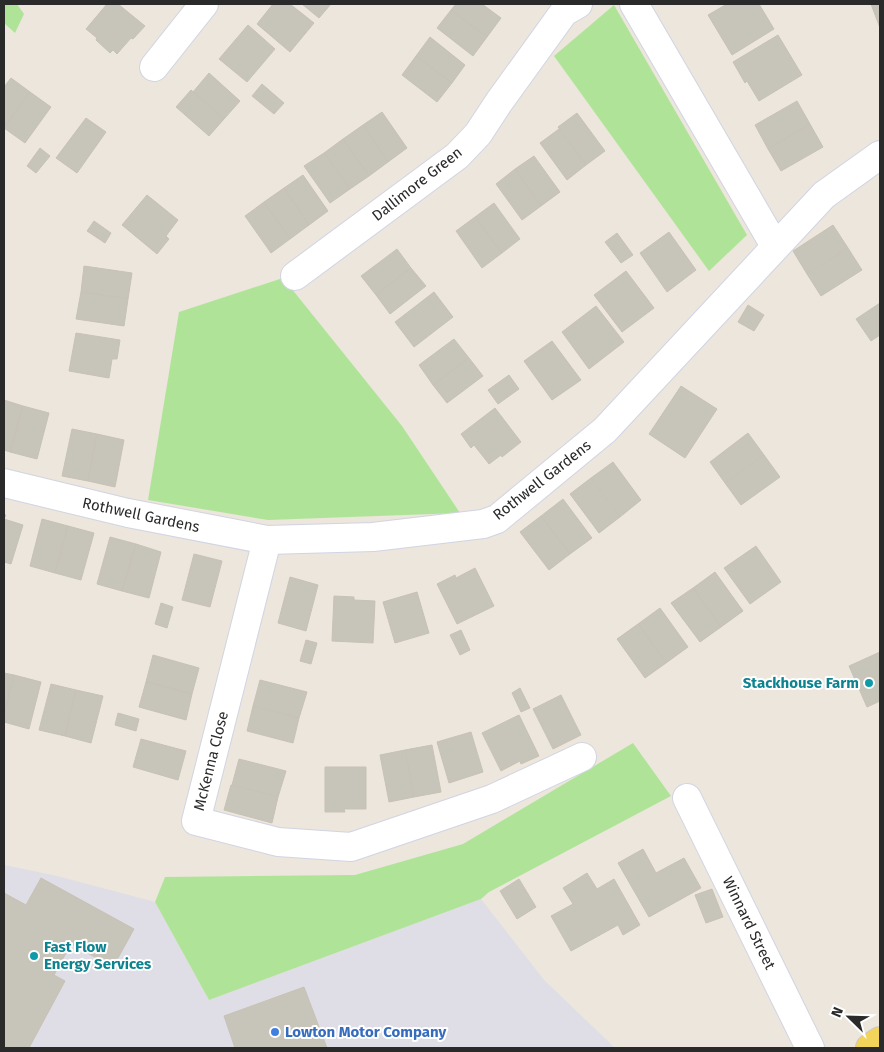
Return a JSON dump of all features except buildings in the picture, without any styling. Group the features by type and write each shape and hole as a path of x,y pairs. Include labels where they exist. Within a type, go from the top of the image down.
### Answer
{"main road":[{"path":"870,1048 880,1041"}],"street":[{"path":"154,67 204,4"},
{"name":"Dallimore Green","path":"294,276 457,156 478,134 564,12 578,4"},
{"path":"634,4 775,246"},
{"name":"Rothwell Gardens","path":"4,483 128,513 267,540 373,537 483,524 497,519 605,430 824,195 880,155"},
{"name":"McKenna Close","path":"267,540 196,821 278,842 351,847 492,799 582,757"},
{"name":"Winnard Street","path":"687,798 810,1048"}],"shaded area":[{"path":"4,865 57,876 155,902 209,1000 481,899 544,980 615,1048 4,1048"}],"green space":[{"path":"4,4 17,4 24,14 15,33 4,23"},
{"path":"614,5 747,235 709,271 554,56"},
{"path":"283,278 402,426 460,513 268,520 148,500 179,312"},
{"path":"633,743 671,796 489,892 481,899 209,1000 155,902 165,877 355,875 463,844"}],"place":[{"name":"Stackhouse Farm","path":"869,683"},
{"name":"Fast Flow Energy Services","path":"34,956"},
{"name":"Lowton Motor Company","path":"275,1032"}]}
